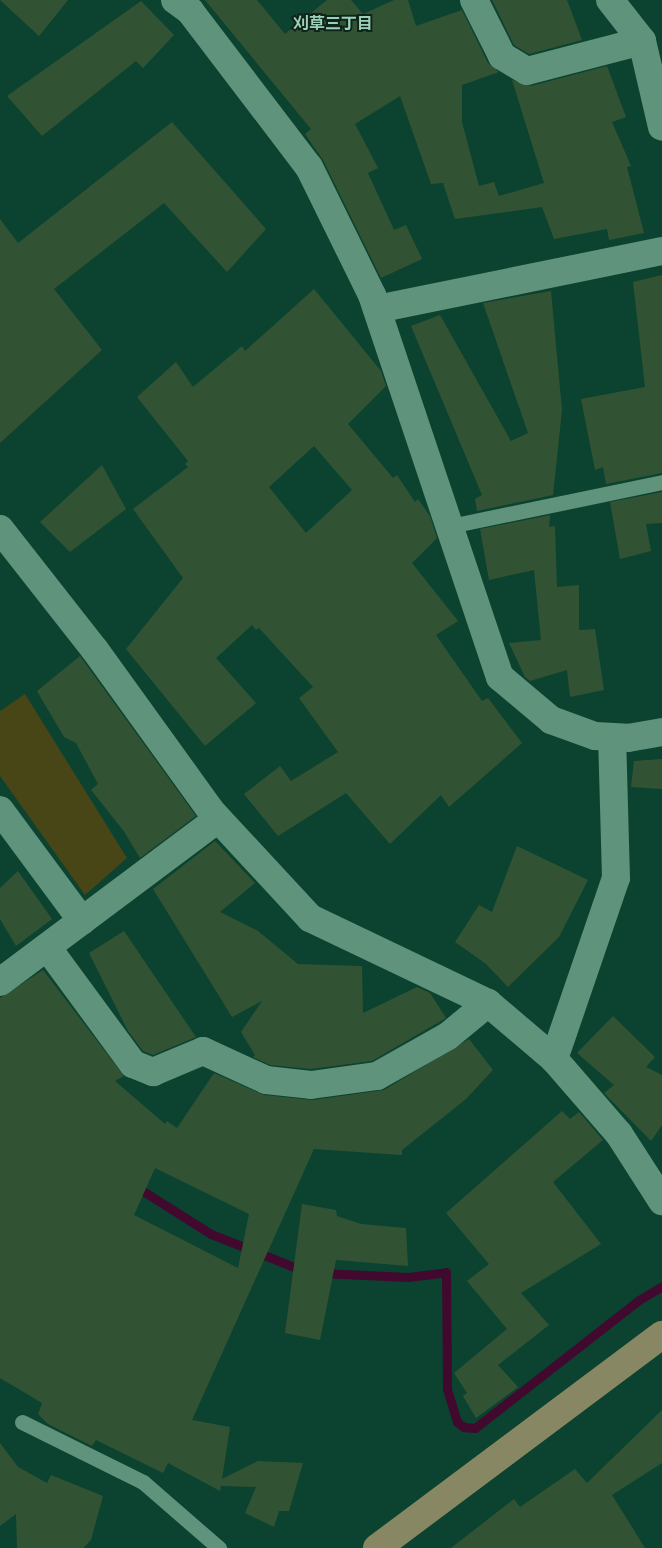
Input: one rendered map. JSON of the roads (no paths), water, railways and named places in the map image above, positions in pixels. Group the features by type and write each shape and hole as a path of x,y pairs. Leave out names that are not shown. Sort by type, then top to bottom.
{"street":[{"path":"474,0 502,56 527,71 642,40"},
{"path":"610,0 642,40 662,128"},
{"path":"190,4 309,167 376,309 500,676 551,720 594,736 628,738 662,732"},
{"path":"376,309 662,251"},
{"path":"0,529 95,650 218,819 310,918 488,1003 554,1059 619,1134 662,1201"},
{"path":"554,1059 616,878 612,737"},
{"path":"0,810 82,921"},
{"path":"0,982 218,819"},
{"path":"47,947 133,1064 153,1072 203,1051 266,1080 310,1085 377,1076 448,1036 488,1003"},
{"path":"391,1544 662,1334"}],"lane":[{"path":"450,526 662,482"},
{"path":"22,1422 143,1482 219,1548"}],"waterway":[{"path":"135,1186 211,1234 304,1271"},
{"path":"321,1273 408,1277 446,1272 447,1389 457,1422 464,1427 475,1428 639,1300 662,1286"}],"district":[{"name":"刈草三丁目","path":"333,24"}]}
